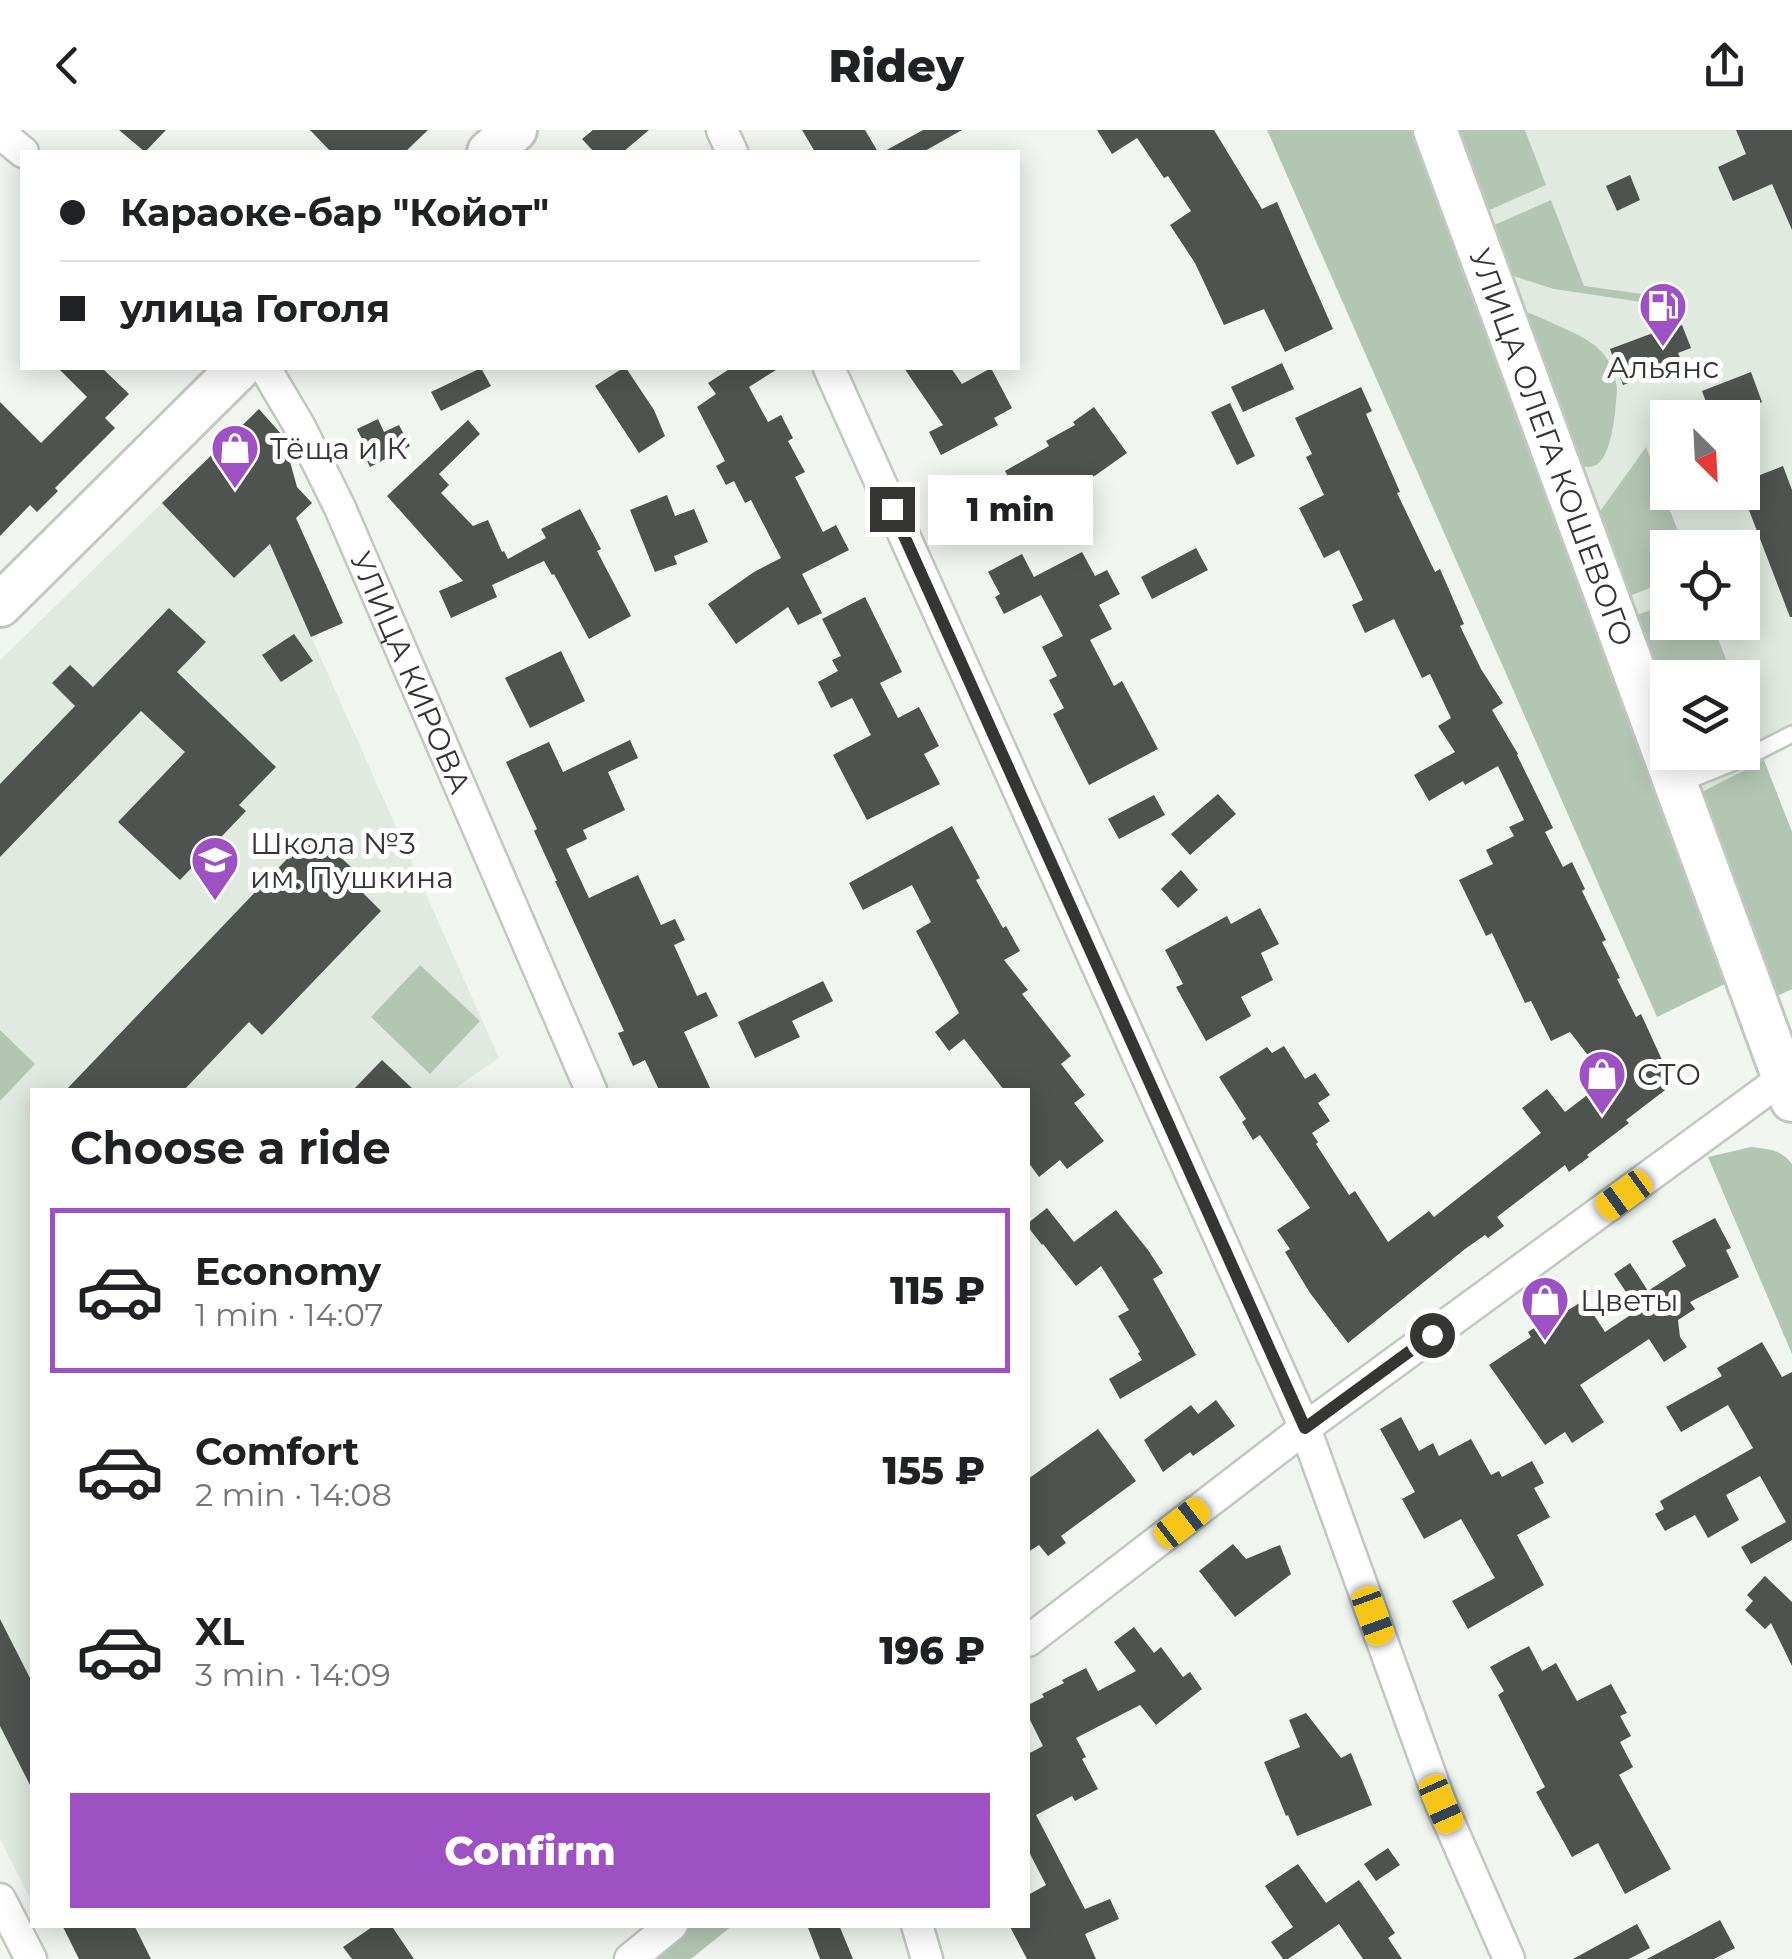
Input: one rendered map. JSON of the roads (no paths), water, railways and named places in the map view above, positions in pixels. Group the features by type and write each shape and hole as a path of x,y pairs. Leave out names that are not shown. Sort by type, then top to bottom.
{"street":[{"path":"490,150 515,130"},
{"name":"УЛИЦА ОЛЕГА КОШЕВОГО","path":"1434,130 1788,1089"},
{"path":"0,132 21,150"},
{"path":"0,605 238,370"},
{"name":"УЛИЦА КИРОВА","path":"267,370 340,508 590,1088"},
{"path":"830,370 1305,1428 1441,1804 1509,1959"},
{"path":"1030,1639 1305,1428 1788,1089"},
{"path":"0,1898 31,1959"},
{"path":"630,1959 668,1928"},
{"path":"918,1928 927,1959"}],"lane":[{"path":"1676,786 1792,734"}],"place":[{"name":"Альянс","path":"1663,348"},
{"name":"Тёща и К","path":"235,490"},
{"name":"Школа №3 им. Пушкина","path":"215,902"},
{"name":"СТО","path":"1602,1116"},
{"name":"Цветы","path":"1545,1342"}]}
